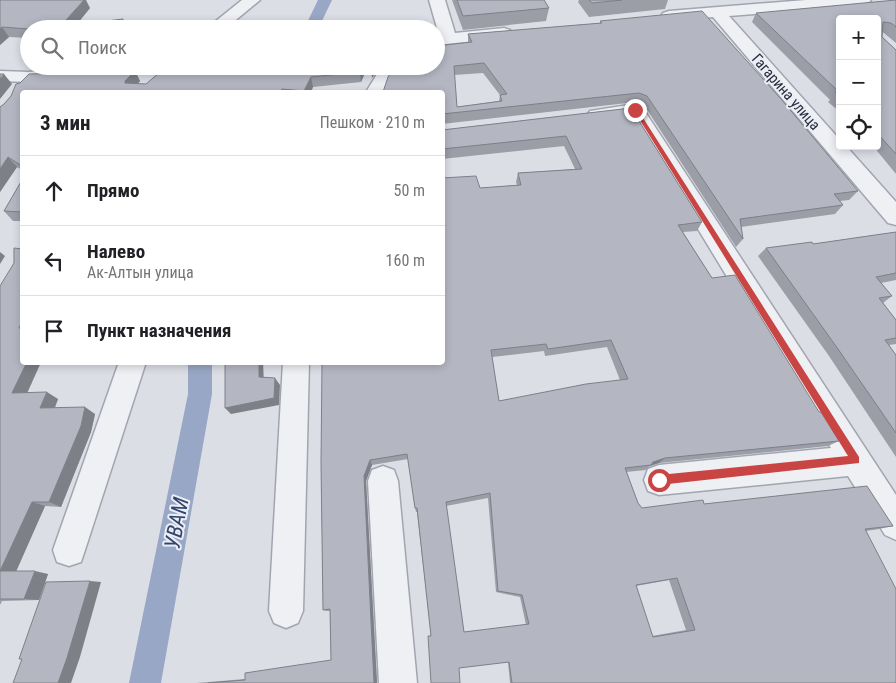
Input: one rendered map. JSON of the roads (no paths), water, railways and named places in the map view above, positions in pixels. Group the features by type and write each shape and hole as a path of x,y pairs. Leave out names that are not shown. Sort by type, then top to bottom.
{"street":[{"path":"226,20 252,0"},
{"path":"437,0 440,20"},
{"path":"686,0 697,13"},
{"path":"657,17 785,4 837,3 863,0"},
{"path":"837,3 850,15"},
{"name":"Гагарина улица","path":"716,12 896,217"},
{"path":"445,39 518,32"},
{"path":"0,76 29,77 47,75"},
{"path":"376,90 385,75"},
{"path":"18,92 29,77"},
{"path":"577,117 635,110 896,524"},
{"path":"69,550 132,365"},
{"path":"286,611 296,365"},
{"path":"659,480 856,460"},
{"path":"383,481 398,683"}],"waterway":[{"name":"УВАМ","path":"315,20 325,0"},
{"name":"УВАМ","path":"145,683 200,394 200,365"}]}
